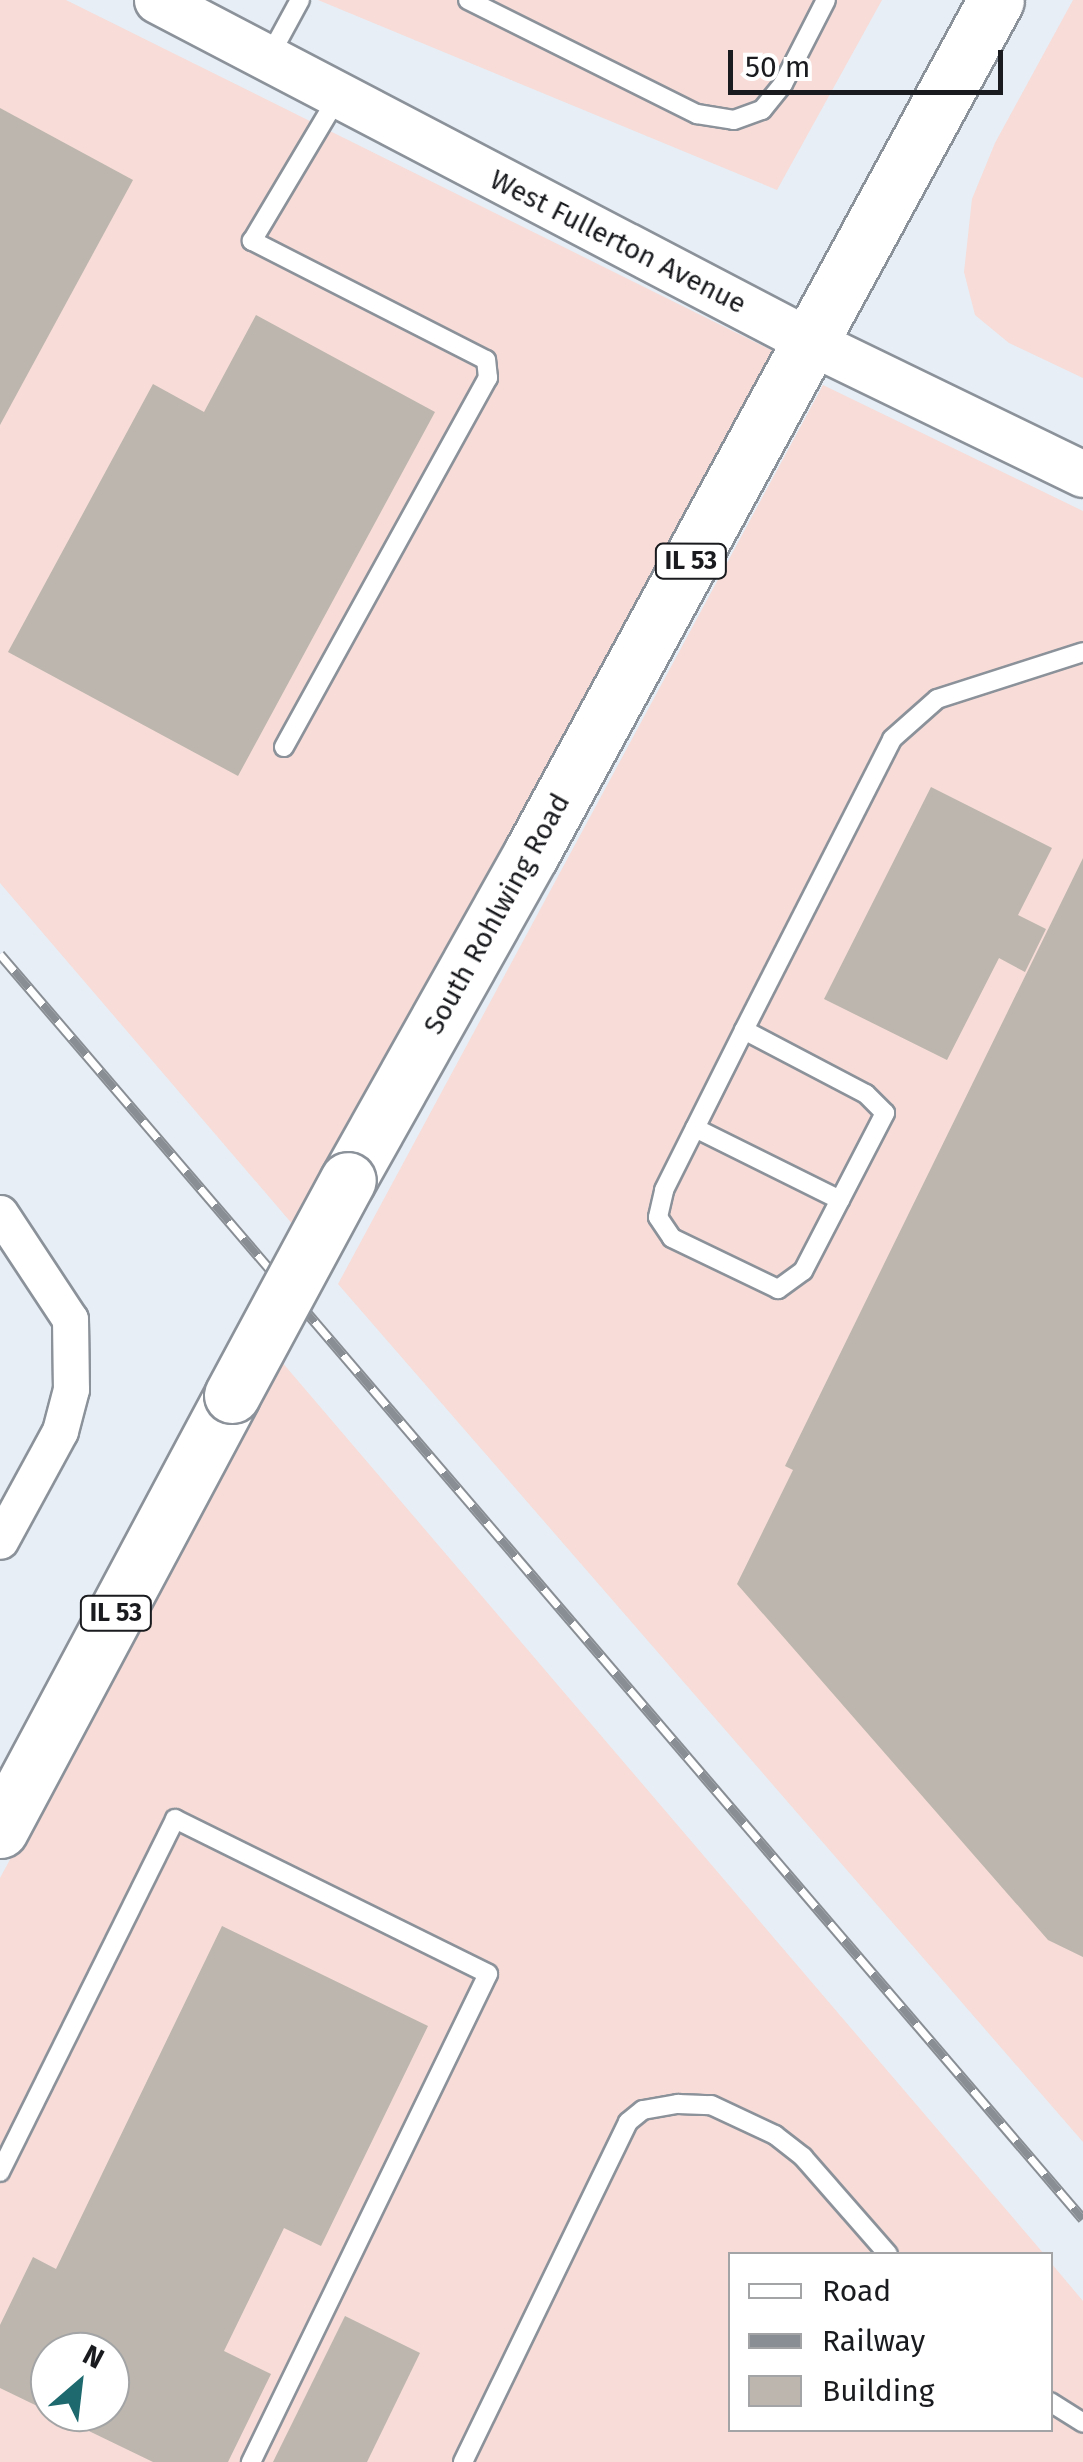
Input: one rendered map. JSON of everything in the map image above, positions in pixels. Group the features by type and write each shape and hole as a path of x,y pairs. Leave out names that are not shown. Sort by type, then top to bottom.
{"main road":[{"name":"South Rohlwing Road","path":"0,1830 348,1180 996,0"}],"street":[{"name":"West Fullerton Avenue","path":"157,0 810,342 1083,474"},
{"path":"0,1213 70,1319 71,1389 60,1431 0,1541"}],"lane":[{"path":"268,59 300,0"},
{"path":"468,0 696,114 734,120 762,110 783,84 826,0"},
{"path":"284,747 488,378 486,360 252,241 338,96"},
{"path":"744,1030 866,1094 884,1112 803,1271 778,1289 672,1238 658,1217 664,1190 744,1030 892,739 937,699 1083,652"},
{"path":"695,1128 840,1200"},
{"path":"0,2172 175,1819 488,1974 251,2462"},
{"path":"462,2462 628,2122 642,2110 711,2105 775,2135 802,2157 886,2252"},
{"path":"1053,2404 1083,2423"}],"shaded area":[{"path":"0,0 66,0 777,353 294,1226 0,883"},
{"path":"318,0 882,0 777,190"},
{"path":"1073,0 1083,0 1083,378 1009,343 975,315 964,272 972,199 995,143"},
{"path":"823,385 1083,511 1083,2142 338,1284"},
{"path":"281,1361 1042,2252 728,2252 728,2432 1053,2432 1053,2265 1083,2301 1083,2462 0,2462 0,1878"}],"building":[{"path":"0,108 133,180 0,425"},
{"path":"256,315 435,412 238,776 8,652 153,384 204,412"},
{"path":"931,787 1052,848 1018,915 1046,929 1025,972 999,958 947,1060 824,999"},
{"path":"1083,858 1083,1957 1048,1940 737,1584 793,1470 785,1466"},
{"path":"222,1926 428,2026 321,2246 284,2228 224,2351 271,2374 228,2462 153,2462 91,2432 130,2432 130,2332 30,2332 30,2403 0,2388 0,2325 33,2257 56,2269"},
{"path":"345,2316 420,2353 367,2462 273,2462"}],"railway":[{"path":"0,954 1083,2219"}]}
